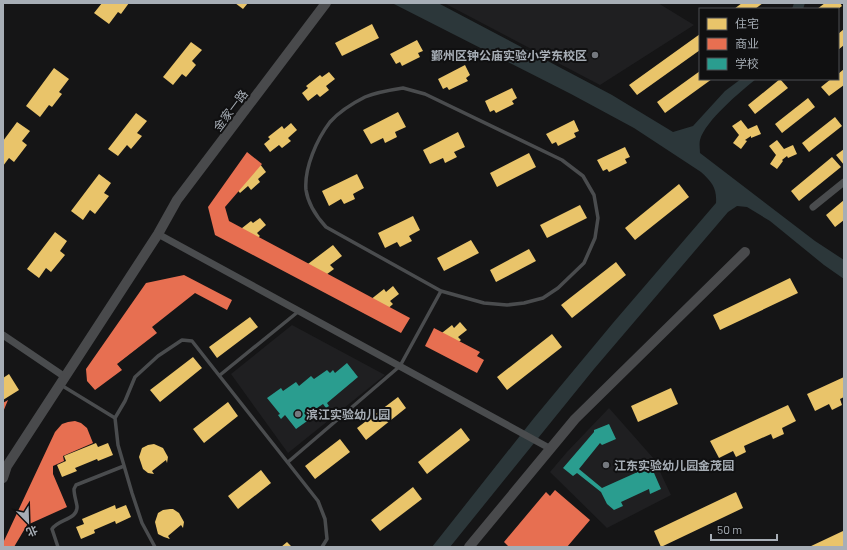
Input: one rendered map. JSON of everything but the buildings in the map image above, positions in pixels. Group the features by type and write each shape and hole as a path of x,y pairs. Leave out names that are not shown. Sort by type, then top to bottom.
{"street":[{"name":"金家一路","path":"3,478 7,466 158,234 177,200 326,3"},
{"path":"813,207 844,182"},
{"path":"158,234 548,447"},
{"path":"469,547 548,447 745,252"},
{"path":"3,335 62,381"}],"lane":[{"path":"403,88 425,94 562,160 583,176 594,195 598,218 595,238 584,263 558,288 542,298 524,303 507,305 484,303 441,291 326,227 317,218 306,190 307,172 315,147 330,122 343,111 364,98 379,92 403,88"},
{"path":"288,462 400,366 441,291"},
{"path":"220,375 299,311"},
{"path":"155,547 142,523 124,466 118,444 115,418 135,377 158,356 182,340 192,341 318,501 326,519 326,539 322,547"},
{"path":"62,381 115,418"},
{"path":"58,547 52,529 54,526 73,516 77,506 74,489 76,485 124,466"}],"shaded area":[{"path":"392,3 438,3 612,95 673,132 693,126 725,91 740,80 755,80 724,107 709,124 703,132 700,140 700,153 815,241 844,260 844,279 824,265 770,221 747,207 737,206 728,212 594,369 450,547 432,547 534,418 716,203 715,189 711,182 701,172 634,128 571,94"},
{"name":"鄞州区钟公庙实验小学东校区","path":"444,3 658,3 694,25 600,85"},
{"path":"794,3 805,3 803,8 792,8"},
{"name":"滨江实验幼儿园","path":"292,325 385,375 288,453 231,374"},
{"name":"江东实验幼儿园金茂园","path":"609,408 654,459 671,495 607,528 550,472"}],"place":[{"name":"鄞州区钟公庙实验小学东校区","path":"595,55"},
{"name":"滨江实验幼儿园","path":"298,414"},
{"name":"江东实验幼儿园金茂园","path":"606,465"}]}
